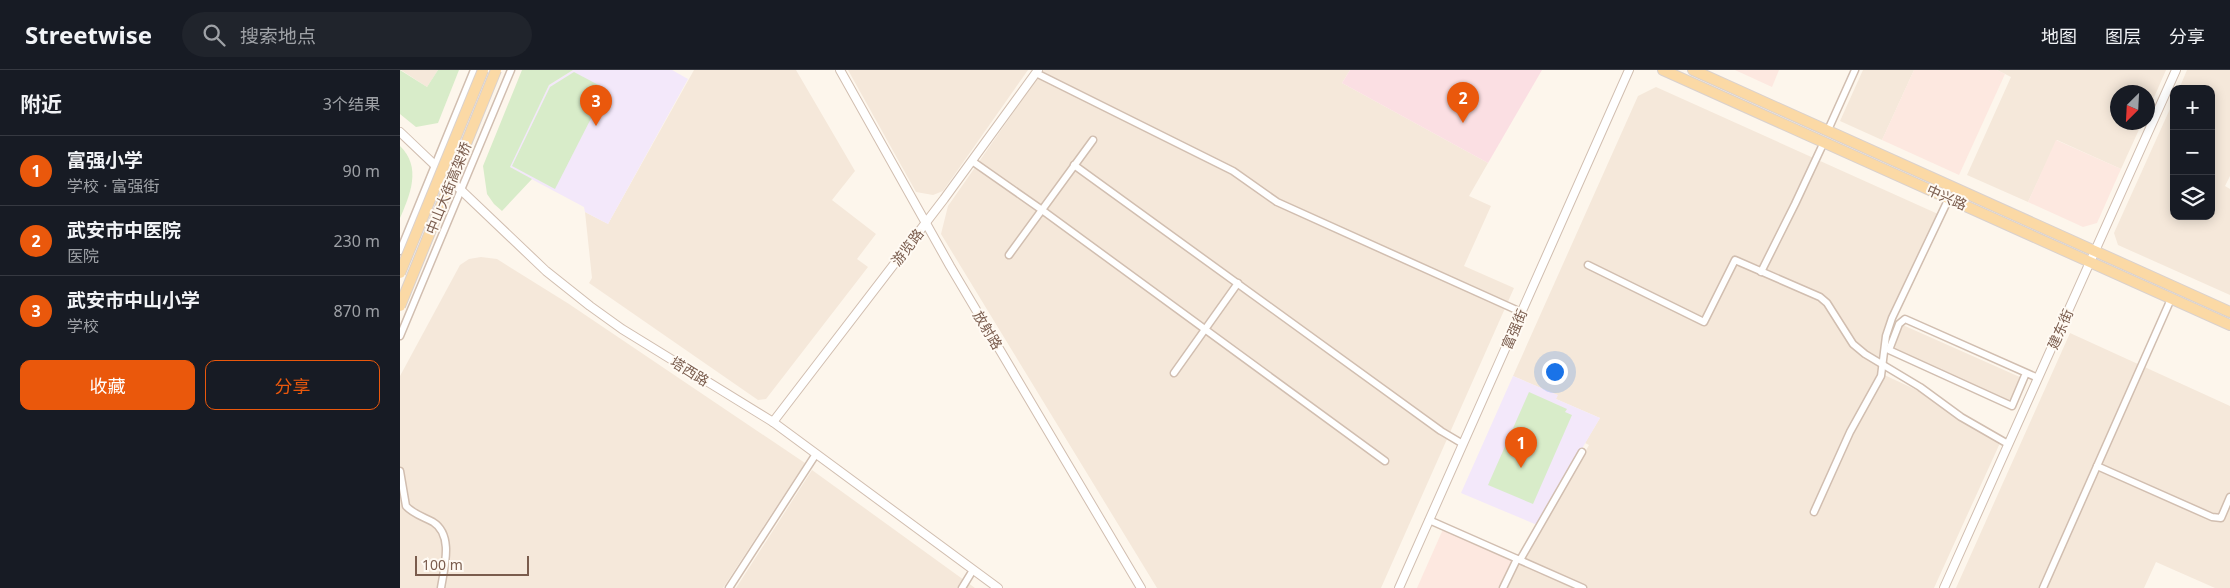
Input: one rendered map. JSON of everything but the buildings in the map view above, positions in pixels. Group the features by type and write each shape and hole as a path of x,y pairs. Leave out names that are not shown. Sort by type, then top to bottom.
{"main road":[{"name":"中山大街高架桥","path":"400,273 483,70"},
{"name":"中山大街高架桥","path":"400,306 496,70"},
{"name":"中兴路","path":"1663,70 2230,325"},
{"name":"中兴路","path":"1693,70 2230,312"}],"street":[{"path":"400,251 474,70"},
{"path":"400,336 511,70"},
{"name":"放射路","path":"840,70 926,222 1141,588"},
{"name":"富强街","path":"1399,588 1629,70"},
{"path":"1828,130 1855,70"},
{"name":"建东街","path":"1944,588 2176,70"},
{"path":"1037,72 1233,171 1277,202 1521,312"},
{"name":"游览路","path":"772,422 926,222 1037,72"},
{"name":"塔西路","path":"400,132 546,271 590,306 622,329 772,422 998,588"},
{"path":"1009,255 1093,140"},
{"path":"1761,272 1824,142"},
{"path":"972,160 1385,461"},
{"path":"1074,166 1441,431 1463,444"},
{"path":"1814,512 1850,432 1881,376 1886,336 1892,318 1949,198"},
{"path":"1588,265 1704,322 1735,260 1820,297 1828,303 1853,344 1920,387 1961,417 2008,444"},
{"path":"1174,373 1238,283"},
{"path":"2043,588 2171,298"},
{"path":"2026,373 2012,406 1889,350 1899,324 1905,320 2038,378"},
{"path":"1503,588 1518,559 1582,452"},
{"path":"729,588 816,454"},
{"path":"2097,466 2212,516 2221,518 2230,497"},
{"path":"400,471 406,506 409,510 433,522 444,534 446,556 441,588"},
{"path":"1429,520 1583,588"},
{"path":"962,588 973,570"}],"shaded area":[{"path":"401,70 438,70 427,87"},
{"path":"573,70 672,70 688,79 608,224 585,212 584,207 509,167 549,85"},
{"path":"694,70 796,70 855,171 832,200 876,234 857,259 868,267 766,399 758,400 589,283 592,278 585,212 608,224"},
{"path":"848,70 1028,70 943,191 933,195 916,192"},
{"path":"1043,70 1350,70 1342,83 1488,163 1469,196 1491,206 1464,266 1514,288 1381,588 1157,588 941,234 948,206"},
{"path":"1350,70 1542,70 1488,163 1342,83"},
{"path":"1735,70 1779,70 1772,87"},
{"path":"1863,70 1914,70 1882,140 1840,121"},
{"path":"1914,70 1997,70 2005,74 1959,175 1882,140"},
{"path":"1997,70 2166,70 2155,95 2155,85 2110,85 2110,130 2139,130 2121,169 2057,140 2028,202 1967,175 2011,77"},
{"path":"2187,70 2230,70 2230,176 2225,186 2230,189 2230,295 2118,245 2114,233 2170,109 2170,220 2215,220 2215,85 2181,85"},
{"path":"1656,87 1938,214 1887,321 1878,372 1923,393 2000,443 1934,588 1506,588 1518,562 1521,563 1589,445 1585,443 1600,418 1556,399 1557,395 1513,376 1638,96"},
{"path":"2056,140 2121,169 2097,223 2083,227 2028,202"},
{"path":"481,257 497,259 569,304 805,463 723,588 400,588 400,376 460,265 469,259"},
{"path":"1900,326 1905,326 2022,378 2011,404 1892,350"},
{"path":"2070,333 2230,406 2230,588 2215,588 2156,562 2144,588 1956,588"},
{"path":"1513,376 1558,395 1556,399 1600,418 1537,525 1461,493"},
{"path":"812,470 975,588 736,588"},
{"path":"1444,527 1516,559 1500,588 1417,588"}],"green space":[{"path":"400,70 427,87 438,70 459,70 438,123 416,127 400,114"},
{"path":"522,70 573,70 549,85 510,167 532,179 502,211 487,194 483,166"},
{"path":"574,72 606,89 555,189 512,166 550,87"},
{"path":"400,146 407,154 411,163 412,181 400,218"},
{"path":"1529,392 1567,409 1565,412 1572,415 1533,504 1488,485"}],"place":[{"name":"武安市中医院","path":"1463,123"},
{"name":"武安市中山小学","path":"596,126"},
{"name":"富强小学","path":"1521,468"}]}
